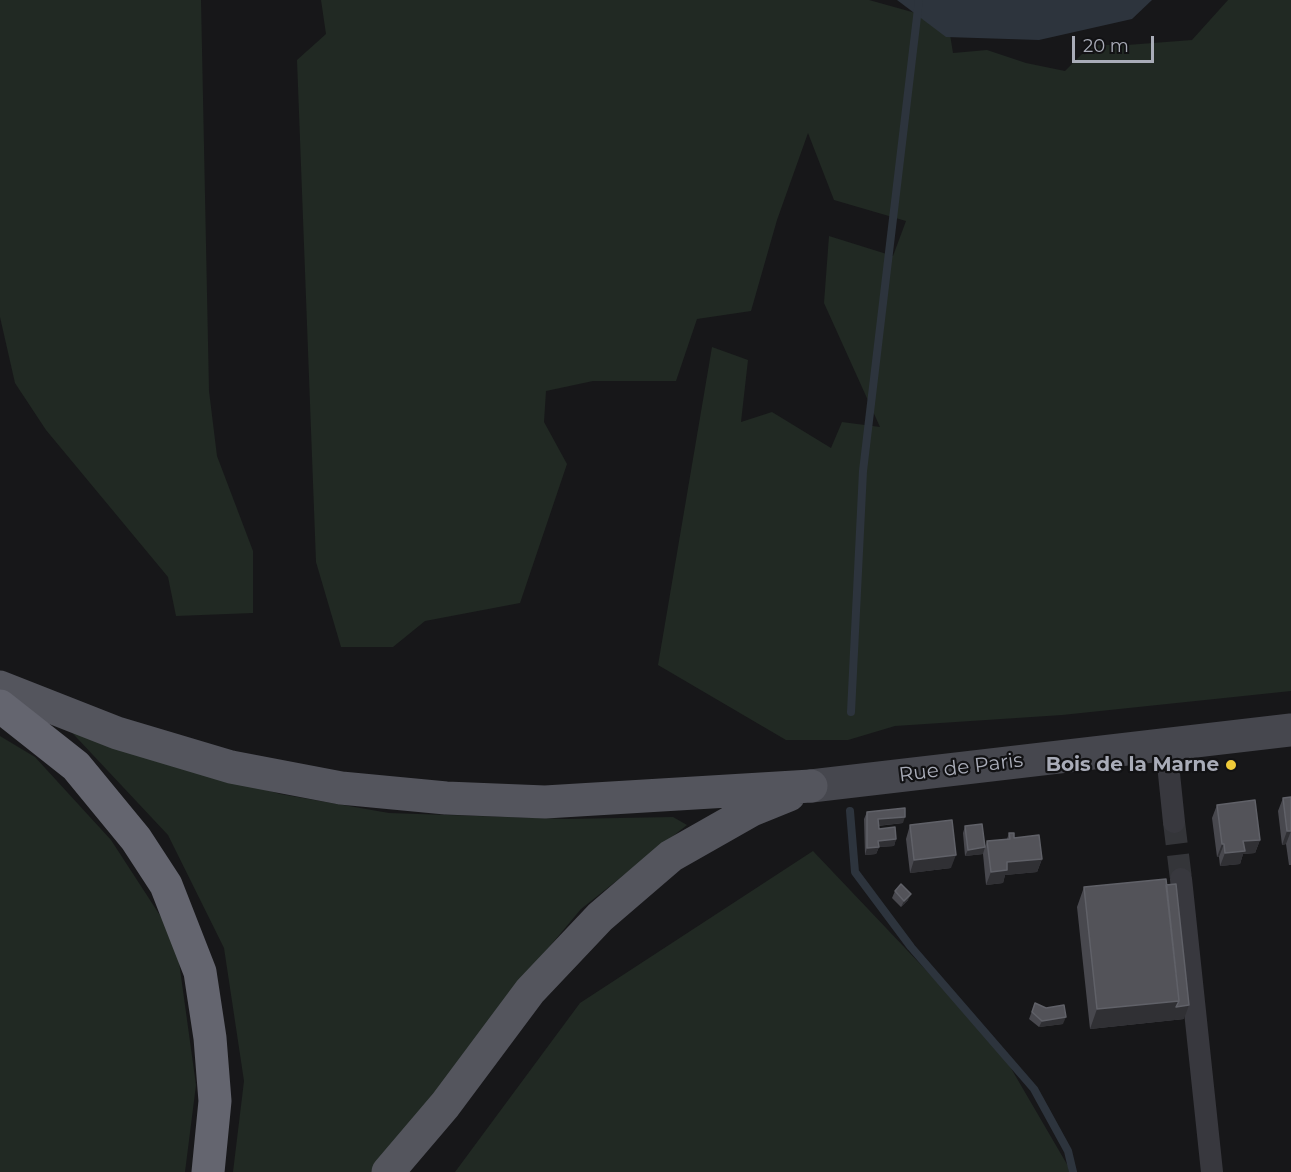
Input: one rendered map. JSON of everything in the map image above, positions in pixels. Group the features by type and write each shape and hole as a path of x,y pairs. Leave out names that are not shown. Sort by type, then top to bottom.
{"highway":[{"path":"0,706 76,766 136,839 166,885 200,972 210,1038 215,1101 208,1172"}],"main road":[{"path":"0,687 117,733 220,764 341,788 446,798 545,801 811,786"},
{"name":"Rue de Paris","path":"811,786 1291,730"},
{"path":"388,1172 445,1105 530,991 600,917 671,856 752,810 811,786"}],"street":[{"path":"1166,745 1174,822"},
{"path":"1180,879 1212,1172"}],"shaded area":[{"path":"0,0 201,0 209,391 217,456 253,551 253,613 176,616 168,577 46,430 15,383 0,317"},
{"path":"321,0 869,0 948,22 953,53 987,50 1026,63 1065,71 1091,45 1192,40 1228,0 1291,0 1291,691 1062,715 895,726 848,740 786,740 658,665 712,347 748,360 741,422 772,412 831,448 842,422 880,427 824,303 829,236 893,256 906,221 834,200 808,133 777,220 751,311 697,319 676,381 593,381 546,391 544,422 567,464 520,603 425,621 393,647 341,647 316,562 297,60 326,34"},
{"path":"897,0 1152,0 1132,19 1039,40 946,37"},
{"path":"62,722 146,753 280,794 389,813 566,819 673,817 687,825 581,909 509,995 436,1095 372,1172 233,1172 244,1081 224,948 168,835"},
{"path":"0,736 35,757 111,840 176,940 196,1085 185,1172 0,1172"},
{"path":"813,851 998,1046 1068,1166 1069,1172 455,1172 580,1003"}],"building":[{"path":"1291,797 1291,831 1287,831 1283,798"},
{"path":"1255,800 1260,840 1243,841 1245,851 1225,853 1217,805"},
{"path":"905,808 905,817 878,819 879,829 895,827 896,839 878,841 879,847 867,848 867,812"},
{"path":"952,820 956,855 914,860 910,825"},
{"path":"982,824 985,847 968,850 965,826"},
{"path":"1009,833 1014,833 1014,838 1039,835 1042,859 1007,862 1007,870 991,872 987,841 1010,839"},
{"path":"1166,879 1179,1001 1097,1009 1084,887"},
{"path":"901,884 911,894 904,901 895,891"},
{"path":"1176,884 1189,1005 1176,1007 1179,1001 1166,885"},
{"path":"1035,1003 1046,1008 1064,1005 1066,1017 1042,1021 1032,1012"}],"waterway":[{"path":"851,712 863,471 919,0"},
{"path":"850,811 855,872 911,947 1034,1089 1068,1151 1073,1172"}],"tunnel":[{"path":"1174,822 1181,879"}],"place":[{"name":"Bois de la Marne","path":"1231,765"}]}
